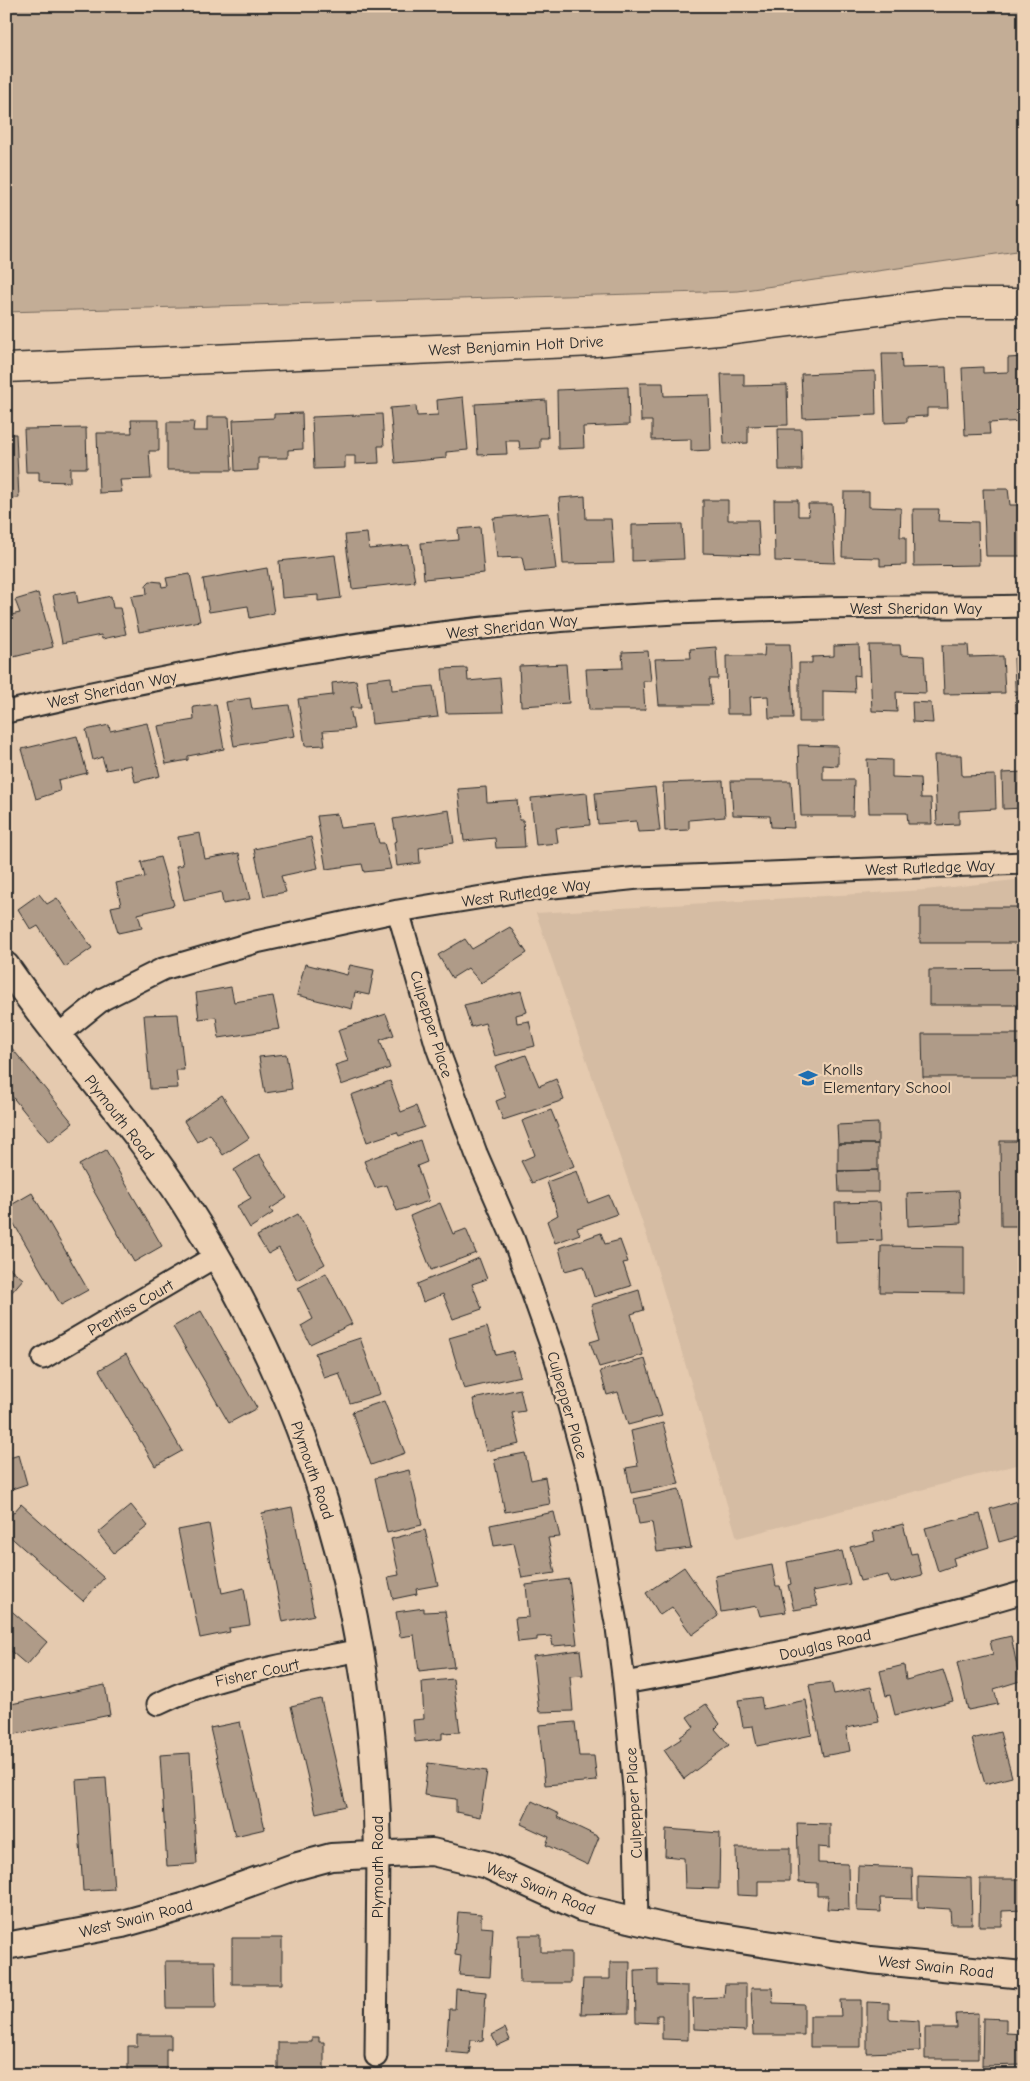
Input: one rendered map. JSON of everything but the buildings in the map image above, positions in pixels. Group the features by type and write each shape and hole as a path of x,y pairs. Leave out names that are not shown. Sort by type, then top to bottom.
{"main road":[{"name":"West Benjamin Holt Drive","path":"6,368 595,342 718,331 942,303 1024,302"}],"street":[{"name":"West Sheridan Way","path":"6,712 145,680 254,660 374,641 534,623 649,614 794,608 1024,606"},
{"name":"West Rutledge Way","path":"57,1036 103,999 163,969 256,942 398,911 525,890 638,878 1024,863"},
{"name":"Culpepper Place","path":"398,911 437,1047 476,1152 513,1238 556,1359 590,1479 617,1628 624,1683 634,1788 637,1921"},
{"name":"Plymouth Road","path":"9,977 150,1154 184,1203 216,1256 269,1354 314,1465 341,1555 360,1650 373,1743 378,1854 376,2056"},
{"name":"Prentiss Court","path":"43,1358 216,1256"},
{"name":"Douglas Road","path":"624,1683 753,1660 854,1638 1024,1592"},
{"name":"Fisher Court","path":"158,1704 186,1690 212,1681 360,1650"},
{"name":"West Swain Road","path":"6,1946 122,1924 183,1907 294,1867 331,1857 432,1852 487,1865 582,1908 637,1921 739,1941 862,1959 1024,1974"}],"shaded area":[{"path":"6,6 1024,6 1024,250 738,291 6,312"},
{"name":"Knolls Elementary School","path":"1024,879 1024,1463 737,1538 649,1242 536,913 925,890"}],"place":[{"name":"Knolls Elementary School","path":"808,1078"}]}
